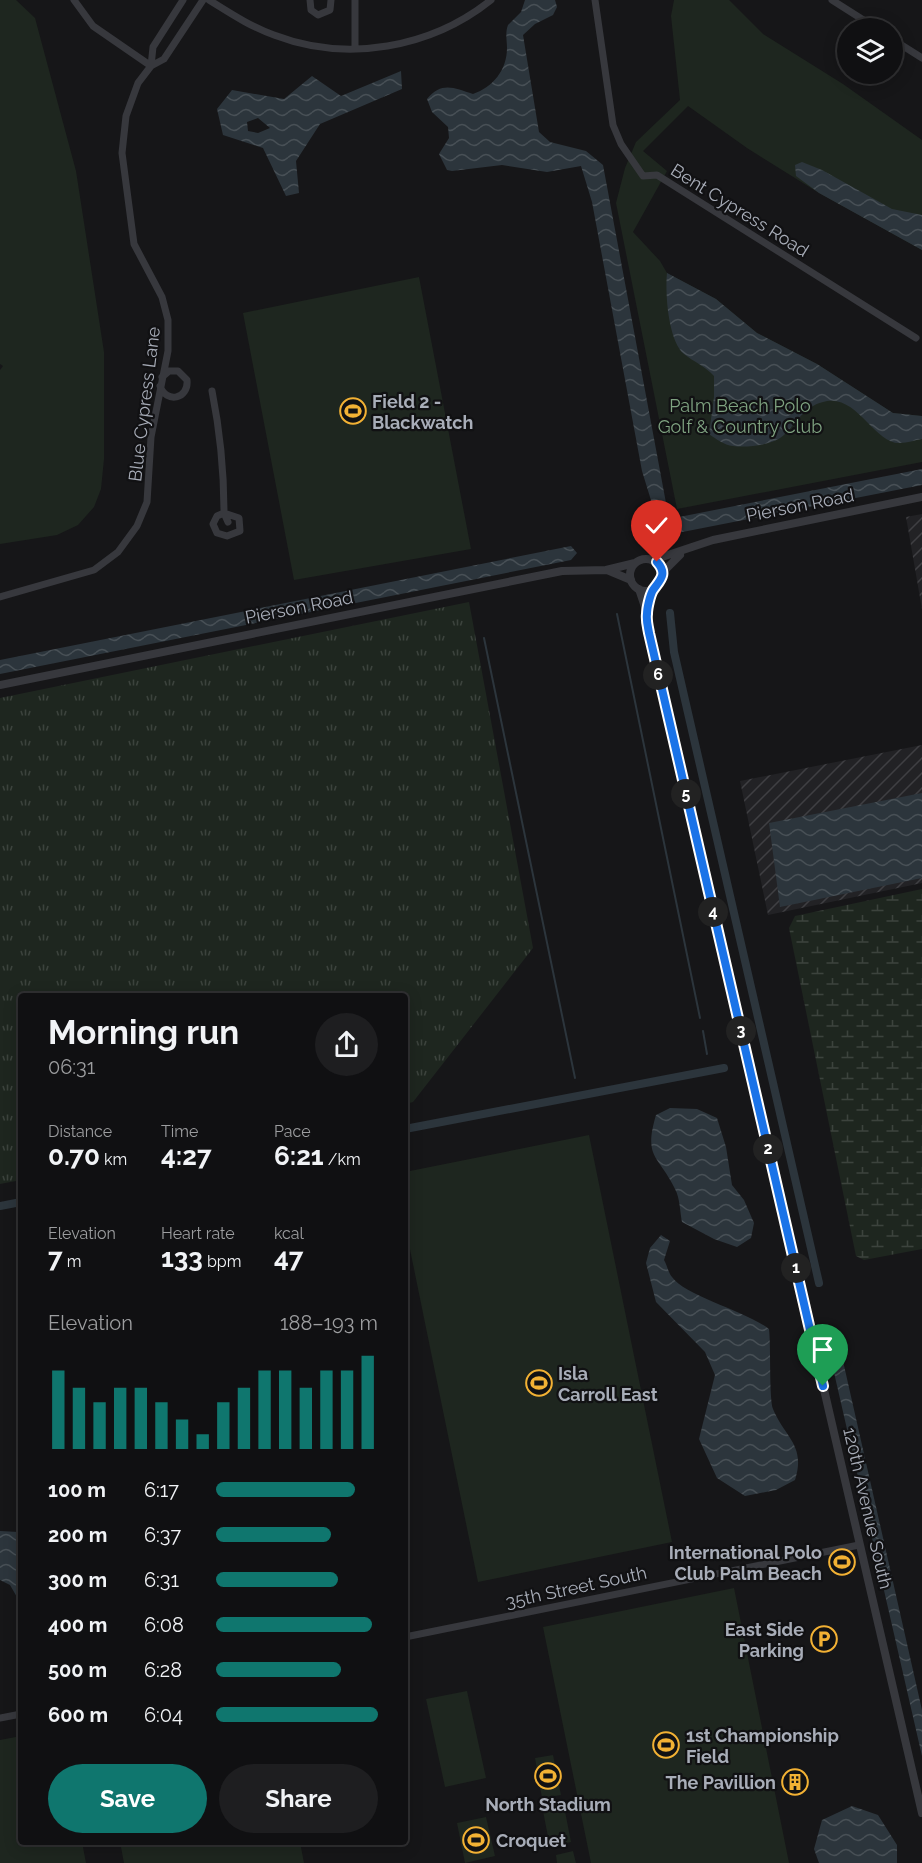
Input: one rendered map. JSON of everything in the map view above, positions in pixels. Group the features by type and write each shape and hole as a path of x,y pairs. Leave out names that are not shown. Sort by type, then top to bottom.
{"street":[{"path":"74,0 93,26 151,66"},
{"name":"Blue Cypress Lane","path":"151,66 153,47 183,0"},
{"name":"Blue Cypress Lane","path":"0,597 94,570 118,552 137,526 147,502 151,437 168,351 168,320 162,297 134,244 122,153 126,116 138,83 151,66 164,59 203,0"},
{"path":"209,0 246,22 274,35 318,47 355,49 401,44 423,38 465,18 491,0"},
{"path":"310,0 311,10 318,15 330,10 332,0"},
{"path":"355,0 355,49"},
{"name":"Bent Cypress Road","path":"595,0 613,125 621,144 643,176 657,175 916,338"},
{"path":"832,0 860,18"},
{"path":"903,46 922,58"},
{"path":"160,386 164,394 172,398 181,396 187,389 185,376 178,371 169,371 162,377"},
{"path":"212,391 219,427 224,513 228,522"},
{"name":"Pierson Road","path":"653,560 712,540 922,497"},
{"name":"Pierson Road","path":"663,572 685,551"},
{"path":"641,559 653,560 663,572 662,580 653,590 639,589 631,580 630,574 635,563 641,559"},
{"name":"Pierson Road","path":"0,685 562,571 606,570 635,563"},
{"name":"Pierson Road","path":"606,570 631,580"},
{"name":"120th Avenue South","path":"639,589 647,613 649,633 922,1813"},
{"name":"120th Avenue South","path":"647,613 653,590"},
{"name":"35th Street South","path":"408,1636 859,1545"},
{"path":"0,1718 18,1715"}],"shaded area":[{"path":"922,514 922,609 906,517"},
{"path":"922,745 922,883 768,915 740,781"}],"green space":[{"path":"0,0 16,0 35,18 76,171 104,352 104,459 101,489 94,507 78,525 57,535 0,544 0,370 3,366 0,364"},
{"name":"Palm Beach Polo Golf & Country Club","path":"674,0 729,0 763,34 837,80 837,84 843,84 922,140 922,250 819,193 747,148 688,106 643,151 667,171 633,232 660,261 667,273 716,299 757,333 817,364 893,413 922,416 922,462 677,509 616,203 625,168 636,142 680,100 671,16"},
{"name":"Field 2 - Blackwatch","path":"419,277 471,549 294,580 243,313"},
{"path":"469,602 533,948 413,1102 408,1103 408,993 18,993 18,1181 0,1184 0,698"},
{"path":"922,889 922,1249 864,1260 856,1256 789,928 795,916"},
{"name":"Isla Carroll East","path":"589,1135 672,1542 478,1582 408,1240 408,1171"},
{"name":"1st Championship Field","path":"734,1588 789,1863 591,1863 543,1627"},
{"path":"467,1691 486,1778 445,1787 426,1699"},
{"path":"18,1737 18,1845 83,1845 86,1863 0,1863 0,1740"},
{"name":"North Stadium","path":"553,1755 561,1795 542,1798 535,1758"},
{"path":"563,1801 571,1842 550,1847 542,1806"},
{"name":"Croquet","path":"486,1817 495,1856 465,1863 457,1823"},
{"path":"121,1845 301,1845 304,1863 124,1863"},
{"path":"573,1851 576,1863 557,1863 556,1855"}],"water":[{"path":"525,0 555,0 557,7 553,15 535,24 523,35 539,132 550,142 586,151 603,165 669,519 922,469 922,485 662,536 642,471 592,202 581,166 547,172 502,165 452,171 447,170 439,154 449,138 448,127 432,112 427,99 443,88 454,88 473,94 493,82 505,63 508,25 521,12"},
{"path":"401,71 402,89 320,124 296,161 299,193 286,196 263,148 223,135 217,109 232,90 284,99 312,76 341,96","holes":["258,118 270,128 258,133 248,131 247,122"]},
{"path":"802,162 822,170 892,209 922,215 922,250 819,193 796,176 795,165"},
{"path":"667,273 716,299 757,333 817,364 893,413 922,416 922,439 903,443 891,441 882,436 848,406 838,401 827,401 813,406 775,441 739,447 717,440 709,434 714,397 714,376 684,354 674,338 667,304"},
{"path":"571,546 577,553 571,560 0,674 0,660"},
{"path":"922,793 922,878 780,907 769,823"},
{"path":"670,1108 697,1109 717,1118 726,1147 732,1185 744,1200 754,1223 751,1238 737,1247 714,1239 682,1222 677,1193 655,1156 651,1140 656,1115"},
{"path":"661,1235 670,1241 664,1260 671,1275 679,1284 769,1329 773,1409 793,1442 798,1458 795,1480 776,1490 745,1496 717,1478 699,1439 715,1375 705,1352 656,1302 646,1263 650,1248"},
{"path":"834,1334 838,1339 922,1710 922,1756 827,1342 828,1335"},
{"path":"0,1531 18,1532 18,1599 10,1585 0,1580"},
{"path":"852,1806 878,1815 897,1845 897,1863 819,1863 814,1849 822,1820"}],"waterway":[{"path":"670,613 674,652 819,1283"},
{"path":"617,614 700,1018"},
{"path":"484,638 575,1078"},
{"path":"703,1031 707,1054"},
{"path":"408,1128 724,1068"},
{"path":"0,1206 18,1203"}],"place":[{"name":"Field 2 - Blackwatch","path":"353,411"},
{"name":"Isla Carroll East","path":"539,1383"},
{"name":"International Polo Club Palm Beach","path":"842,1562"},
{"name":"East Side Parking","path":"824,1639"},
{"name":"1st Championship Field","path":"666,1745"},
{"name":"North Stadium","path":"548,1776"},
{"name":"The Pavillion","path":"795,1782"},
{"name":"Croquet","path":"476,1840"}],"route":[{"path":"657,562 662,568 663,576 660,584 653,590 647,613 649,633 823,1386"}]}
